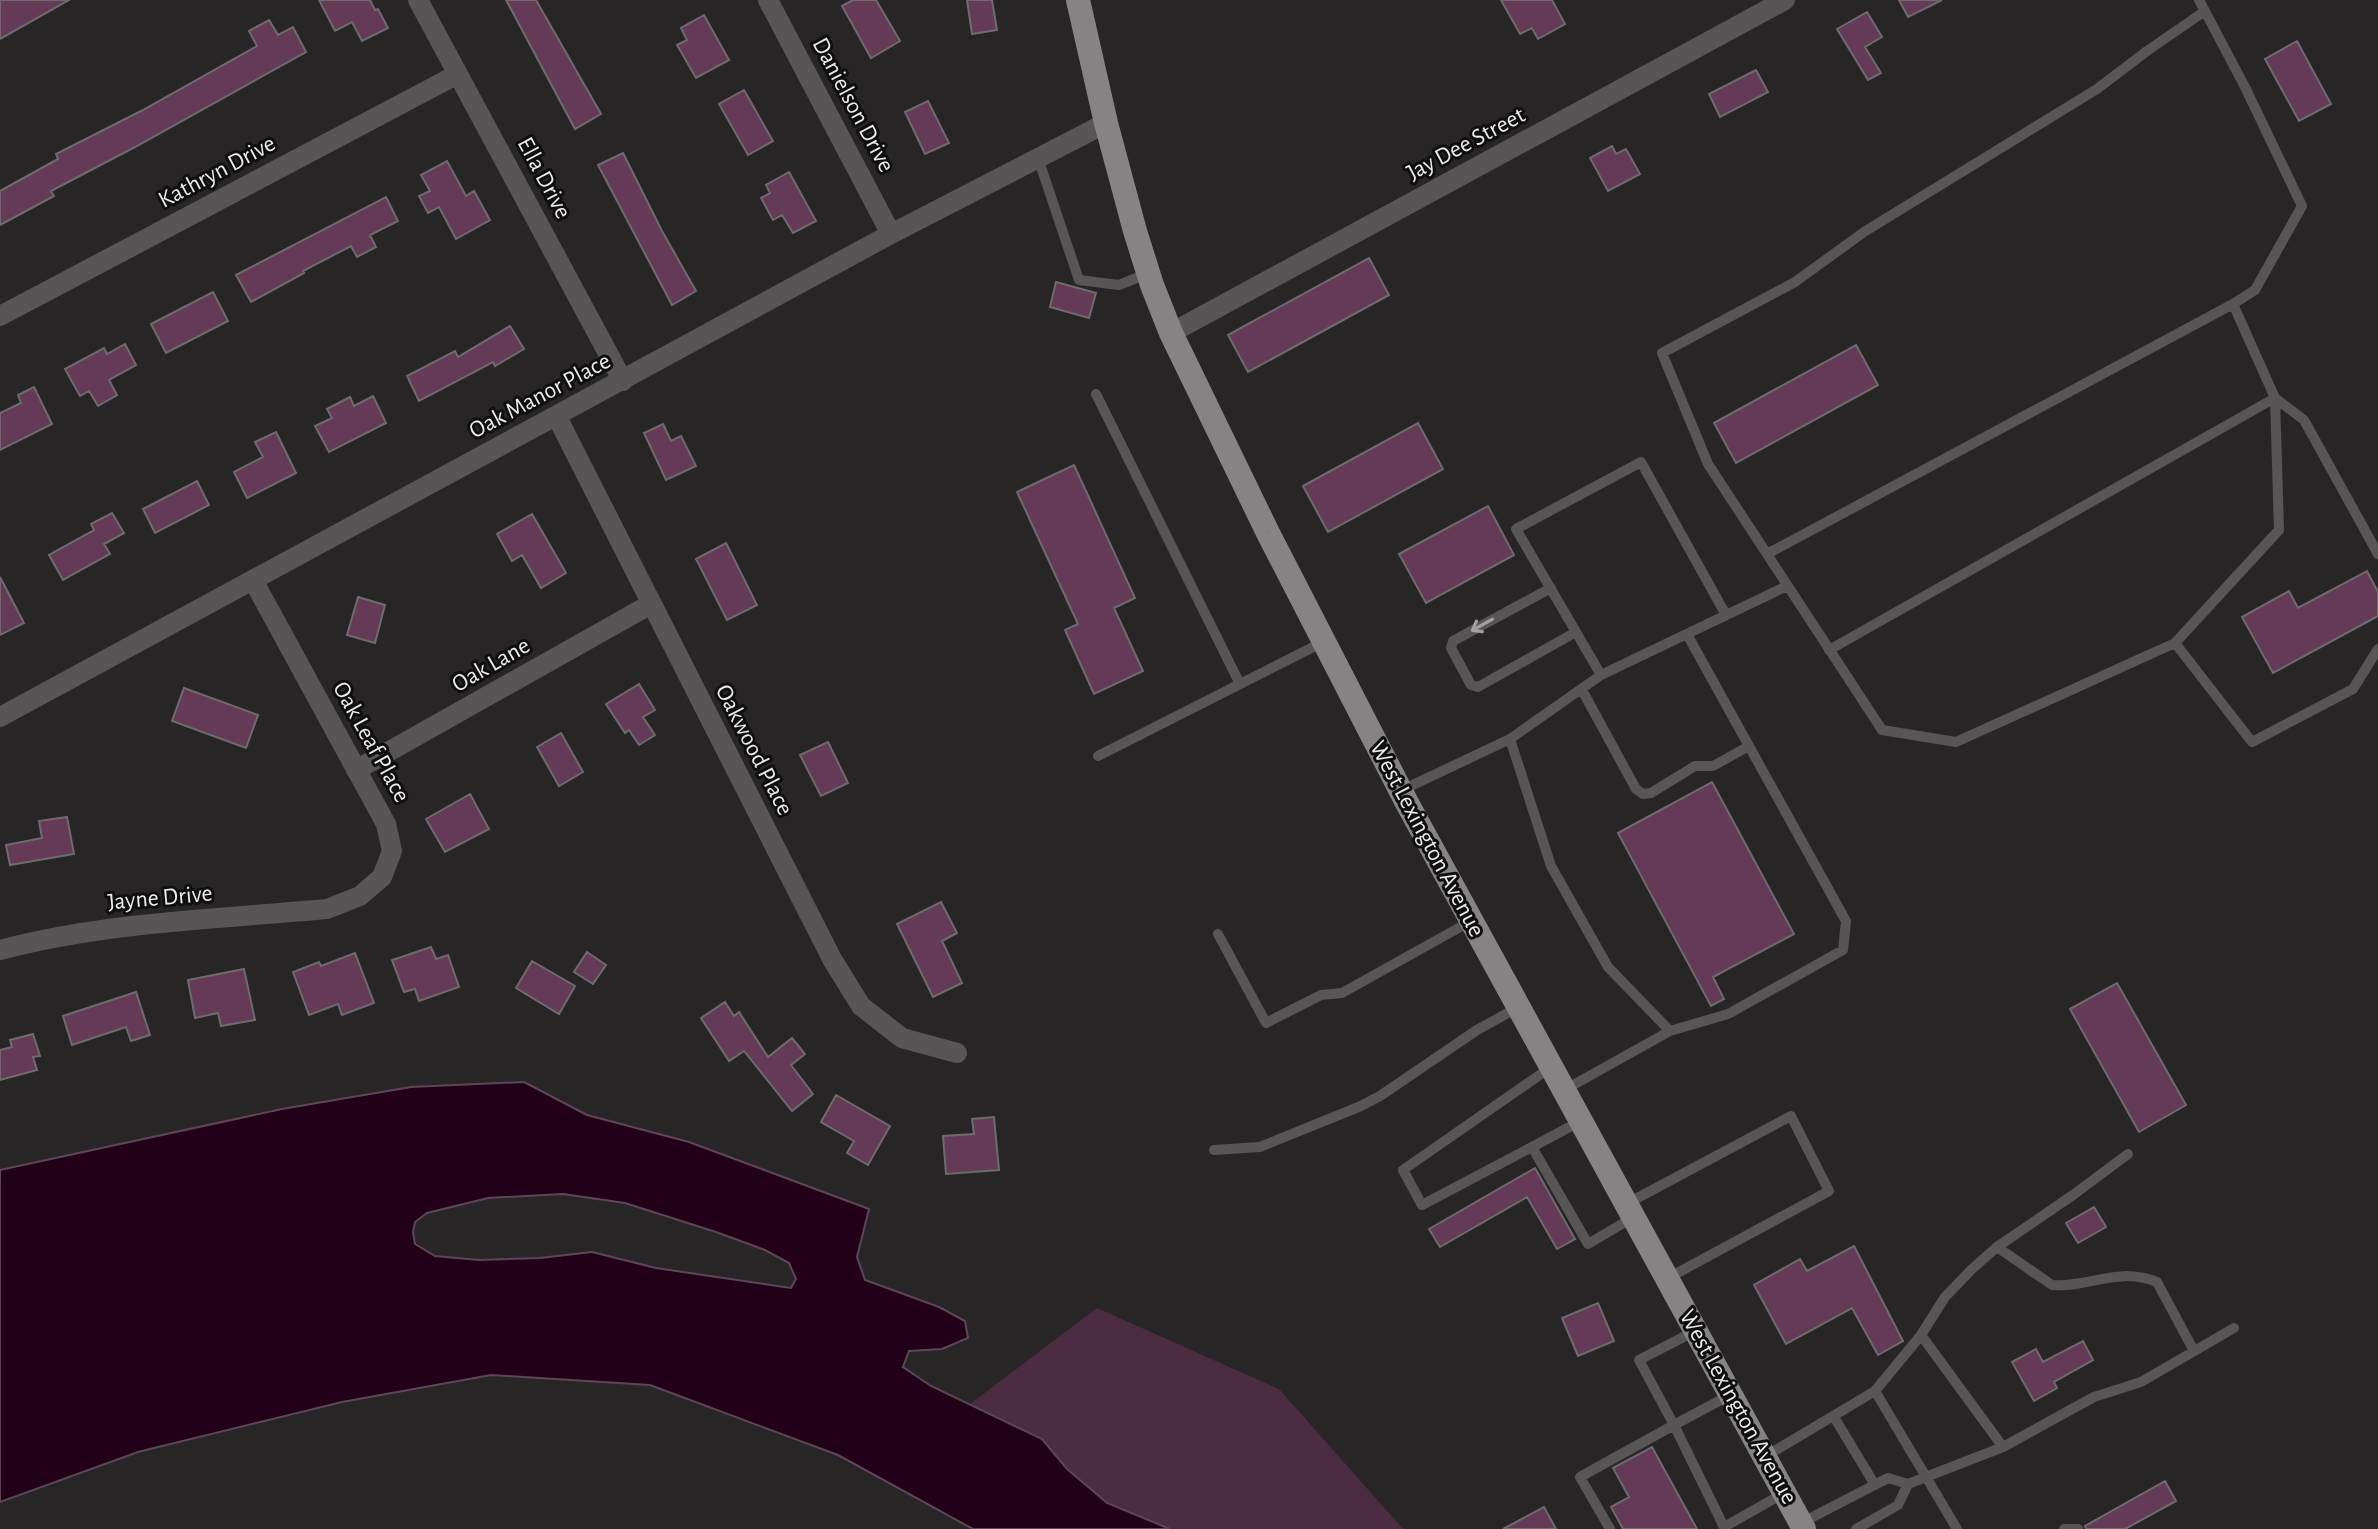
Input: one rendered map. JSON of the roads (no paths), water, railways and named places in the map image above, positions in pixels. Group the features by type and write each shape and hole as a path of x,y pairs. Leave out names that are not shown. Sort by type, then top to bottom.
{"main road":[{"name":"West Lexington Avenue","path":"1078,0 1106,123 1149,273 1171,333 1400,791 1803,1526"}],"street":[{"name":"Ella Drive","path":"418,0 623,381"},
{"name":"Danielson Drive","path":"768,0 891,234"},
{"name":"Jay Dee Street","path":"1171,333 1785,0"},
{"name":"Kathryn Drive","path":"0,316 458,74"},
{"name":"Oak Manor Place","path":"0,717 891,234 1106,123"},
{"name":"Oakwood Place","path":"557,417 832,959 861,1006 902,1038 957,1053"},
{"name":"Oak Leaf Place","path":"253,580 386,824 392,851 382,877 360,896 327,909"},
{"name":"Oak Lane","path":"356,770 651,604"},
{"name":"Jayne Drive","path":"0,950 49,937 109,929 327,909"}],"lane":[{"path":"1767,554 2255,290 2302,206 2199,0"},
{"path":"2205,11 2097,89 1864,232 1795,282 1662,353 1708,464 1882,730 1956,742 2175,643 2279,530 2275,398 2233,304"},
{"path":"1038,158 1079,280 1119,285 1149,273"},
{"path":"1096,394 1240,684"},
{"path":"2275,398 2304,420 2378,554"},
{"path":"1829,650 2275,398"},
{"path":"1601,675 1516,529 1641,462 1726,615"},
{"path":"1400,791 1510,739 1601,675 1787,586"},
{"path":"1551,588 1453,641 1451,648 1471,685 1478,687 1576,632"},
{"path":"1564,1090 1670,1031 1728,1014 1843,950 1846,921 1688,636"},
{"path":"1098,756 1323,642"},
{"path":"2175,643 2252,742 2353,689 2378,649"},
{"path":"1582,690 1636,789 1643,794 1651,793 1695,766 1713,766 1749,746"},
{"path":"1510,739 1551,866 1608,967 1670,1031"},
{"path":"1218,934 1266,1023 1321,995 1342,993 1471,921"},
{"path":"1214,1150 1260,1147 1361,1106 1477,1030 1518,1007"},
{"path":"1551,1067 1403,1170 1422,1205 1581,1121"},
{"path":"1532,1147 1588,1244 1630,1211 1791,1116 1829,1191 1667,1279"},
{"path":"1764,1457 1875,1391 1921,1335 1945,1297 1997,1247 2128,1154"},
{"path":"1997,1247 2052,1285 2062,1286 2117,1275 2144,1277 2157,1282 2194,1351"},
{"path":"1803,1526 1888,1478 1908,1484 2003,1447 2094,1397 2141,1382 2234,1328"},
{"path":"1695,1331 1639,1360 1724,1528 1784,1493"},
{"path":"1921,1335 2003,1447"},
{"path":"1875,1391 1957,1529"},
{"path":"1610,1529 1580,1477 1730,1394"},
{"path":"1834,1417 1875,1485"},
{"path":"1856,1529 1898,1505 1908,1484"},
{"path":"2064,1529 2078,1529"}]}
